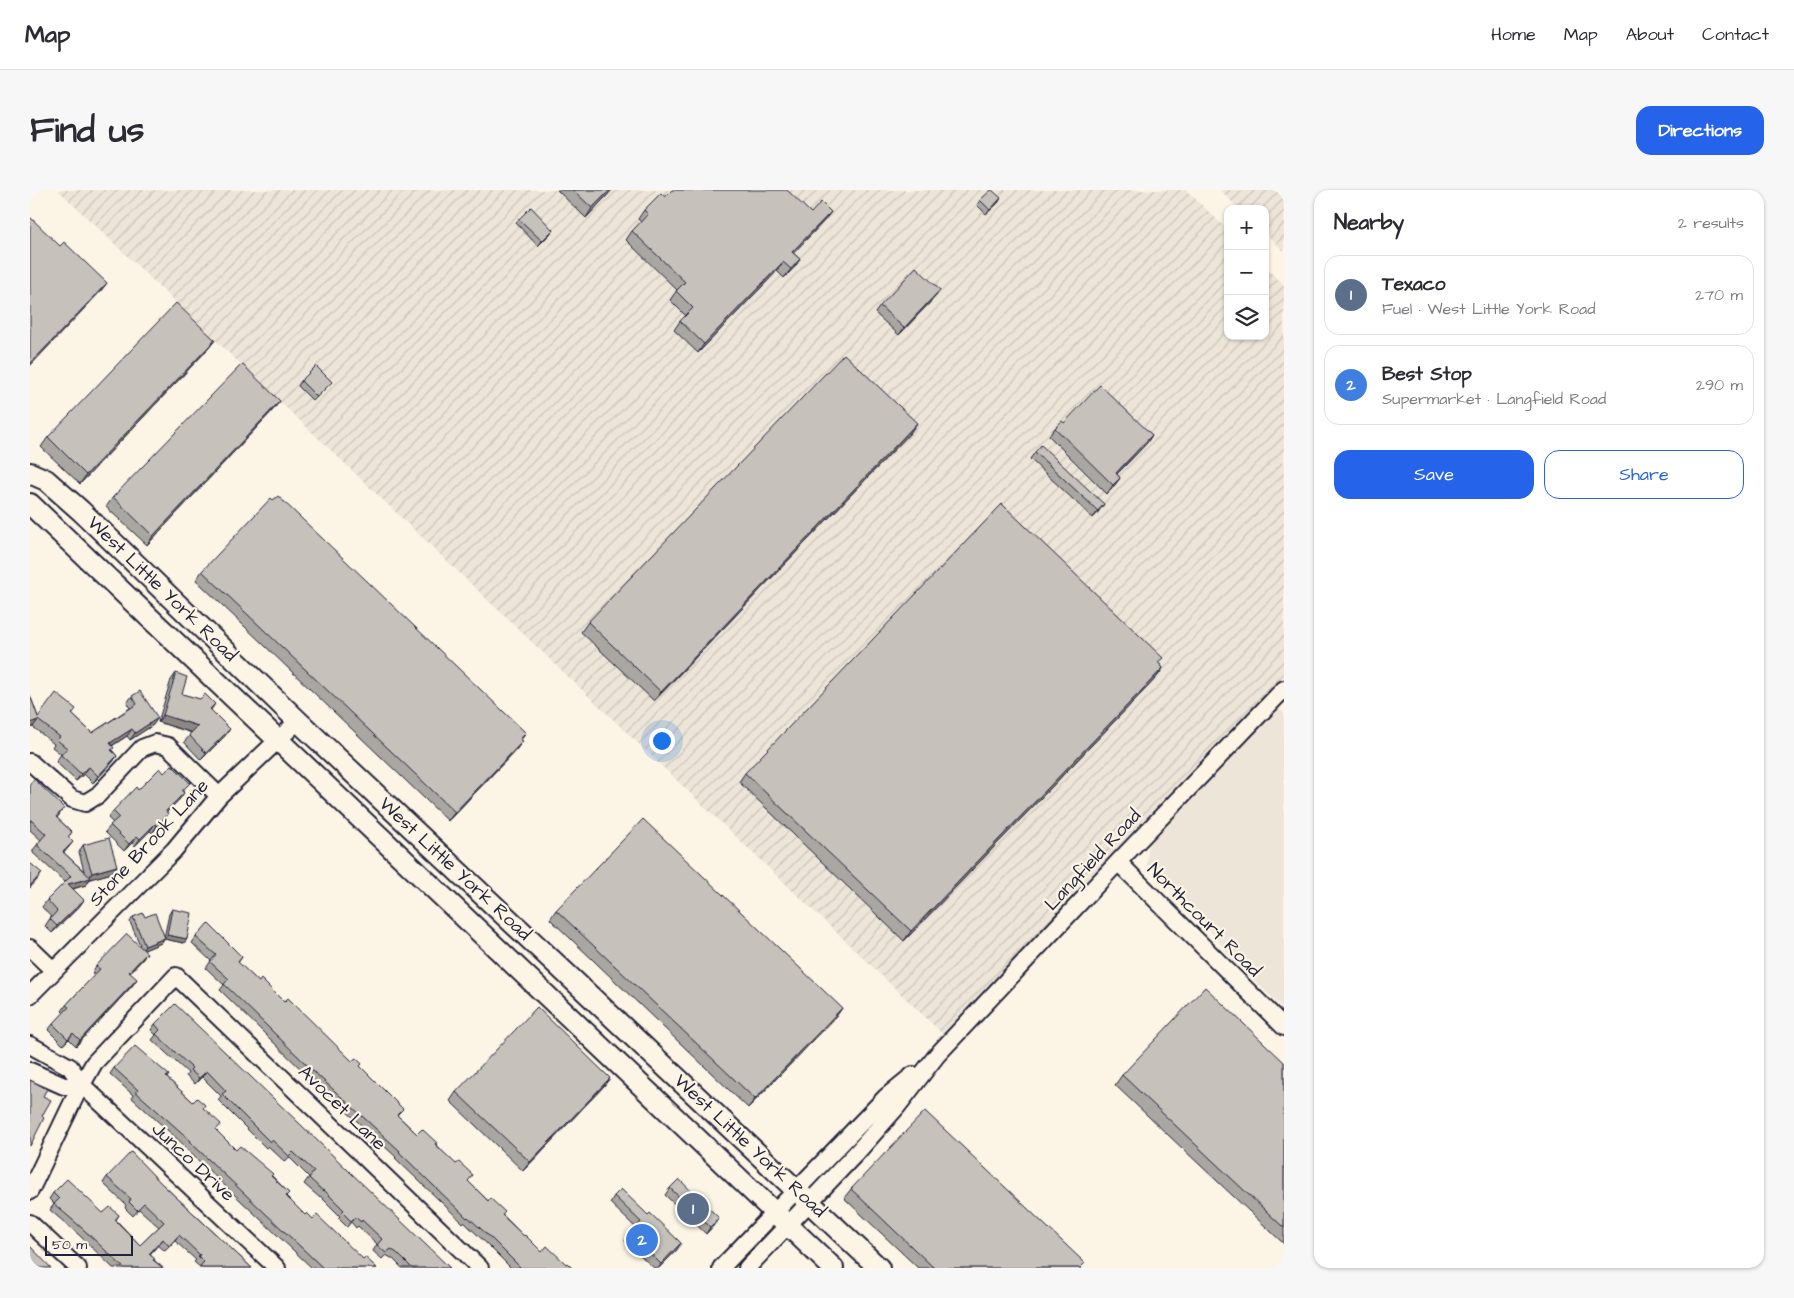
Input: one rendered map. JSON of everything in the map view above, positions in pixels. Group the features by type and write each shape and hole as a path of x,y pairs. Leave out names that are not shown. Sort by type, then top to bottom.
{"main road":[{"name":"West Little York Road","path":"30,473 46,480 60,492 298,721 879,1268"},
{"name":"West Little York Road","path":"30,504 833,1268"},
{"path":"456,910 476,888"},
{"path":"615,1061 635,1038"}],"street":[{"name":"Langfield Road","path":"721,1268 781,1219 890,1115 933,1060 1118,862 1284,690"},
{"name":"Stone Brook Lane","path":"30,994 174,850 220,796 298,721"},
{"path":"30,762 72,799 85,803 98,795 142,748 156,743 168,746 220,796"},
{"name":"Northcourt Road","path":"1118,862 1284,1027"},
{"path":"30,948 54,970"},
{"name":"Avocet Lane","path":"82,1085 94,1063 176,976 480,1268"},
{"name":"Junco Drive","path":"30,1045 70,1067 82,1085 277,1268"},
{"path":"30,1071 64,1086 82,1085 30,1192"},
{"name":"Langfield Road","path":"747,1268 781,1219"},
{"path":"30,1223 78,1268"}],"shaded area":[{"path":"58,190 1186,190 1224,226 1224,340 1269,340 1269,271 1284,285 1284,681 947,1038"},
{"path":"1220,190 1284,190 1284,251 1269,237 1269,205 1235,205"},
{"path":"1279,708 1284,713 1284,1009 1233,960 1205,924 1147,864 1149,841"}],"building":[{"path":"573,190 610,190 592,208"},
{"path":"672,190 787,190 811,213 821,202 831,212 792,252 800,259 791,269 783,262 704,344 680,321 693,308 676,291 685,282 632,231 648,214 644,210 661,193 665,197"},
{"path":"991,190 1001,198 990,210 980,200"},
{"path":"531,207 553,230 542,241 519,219"},
{"path":"30,217 60,246 64,242 107,283 30,364"},
{"path":"916,267 940,290 904,328 880,306"},
{"path":"176,303 215,340 86,475 48,437"},
{"path":"844,354 917,423 661,692 588,622"},
{"path":"242,364 280,401 153,536 113,497"},
{"path":"316,366 332,382 317,397 301,381"},
{"path":"1100,385 1152,435 1116,473 1120,478 1113,485 1055,428 1062,421 1064,423"},
{"path":"1041,445 1104,504 1098,511 1035,452"},
{"path":"278,496 526,733 520,739 523,741 455,812 202,571 271,498 273,500"},
{"path":"1002,504 1163,658 1158,662 1163,668 911,931 745,773"},
{"path":"176,673 187,677 182,694 200,699 205,694 215,704 210,709 230,729 206,753 189,735 198,726 163,715"},
{"path":"140,691 158,718 135,733 132,729 110,743 114,748 111,750 117,756 98,776 89,767 81,774 61,755 67,748 57,740 60,737 38,720 30,723 30,695 38,717 56,693 76,709 72,714 92,733 137,704 132,696"},
{"path":"172,765 190,783 182,791 184,793 166,811 168,814 157,826 155,824 140,839 137,836 129,844 110,825 119,817 113,811 136,787 138,790 160,768 164,773"},
{"path":"34,779 64,808 56,817 72,832 68,837 73,842 63,852 91,878 68,884 84,900 57,926 50,919 57,911 47,900 71,876 38,846 38,843 46,834 31,820 30,822 30,784"},
{"path":"643,819 842,1008 755,1099 556,910"},
{"path":"109,838 117,866 92,873 83,845"},
{"path":"30,863 42,873 30,886"},
{"path":"172,909 192,913 187,939 167,935"},
{"path":"143,913 145,917 155,913 165,938 145,946 133,917"},
{"path":"208,923 242,957 238,962 259,982 261,979 284,1002 288,998 352,1061 356,1058 362,1064 360,1066 403,1109 397,1115 417,1134 422,1129 456,1164 459,1162 473,1175 468,1181 488,1201 490,1198 505,1212 502,1215 524,1236 542,1252 547,1246 572,1268 521,1268 491,1238 467,1218 400,1151 312,1070 224,984 229,979 210,962 216,955 196,937"},
{"path":"127,934 147,953 129,972 137,979 80,1040 73,1033 68,1039 53,1024 69,1007 66,1005 100,969 96,966"},
{"path":"1205,987 1284,1062 1284,1228 1122,1075"},
{"path":"175,1004 450,1268 412,1268 391,1249 386,1253 377,1245 382,1239 362,1220 361,1222 355,1217 351,1221 342,1212 344,1210 309,1178 314,1171 293,1152 289,1156 272,1140 270,1142 222,1094 226,1091 207,1071 199,1078 190,1070 192,1068 156,1034 160,1030 155,1024"},
{"path":"537,1007 610,1078 530,1162 456,1092"},
{"path":"135,1046 169,1075 166,1077 193,1102 197,1098 205,1105 203,1108 221,1124 216,1130 236,1150 240,1146 273,1174 271,1176 289,1193 286,1196 305,1215 307,1213 313,1219 317,1215 363,1259 365,1257 377,1268 323,1268 190,1140 136,1092 138,1090 114,1068"},
{"path":"30,1080 47,1089 43,1096 51,1100 42,1116 44,1118 30,1146"},
{"path":"925,1111 1085,1263 1080,1268 934,1268 851,1189"},
{"path":"131,1152 162,1184 252,1268 202,1268 200,1266 204,1262 198,1256 200,1255 179,1235 169,1246 163,1239 149,1254 163,1268 124,1268 54,1204 59,1199 53,1193 67,1179 103,1213 110,1207 119,1215 115,1220 140,1245 164,1222 144,1203 137,1210 129,1202 131,1199 107,1177"},
{"path":"679,1179 719,1218 710,1227 670,1188"},
{"path":"621,1189 648,1215 650,1213 681,1243 661,1264 630,1234 641,1222 614,1196"},
{"path":"30,1246 51,1268 30,1268"}],"place":[{"name":"Texaco","path":"693,1209"},
{"name":"Best Stop","path":"642,1240"}]}
